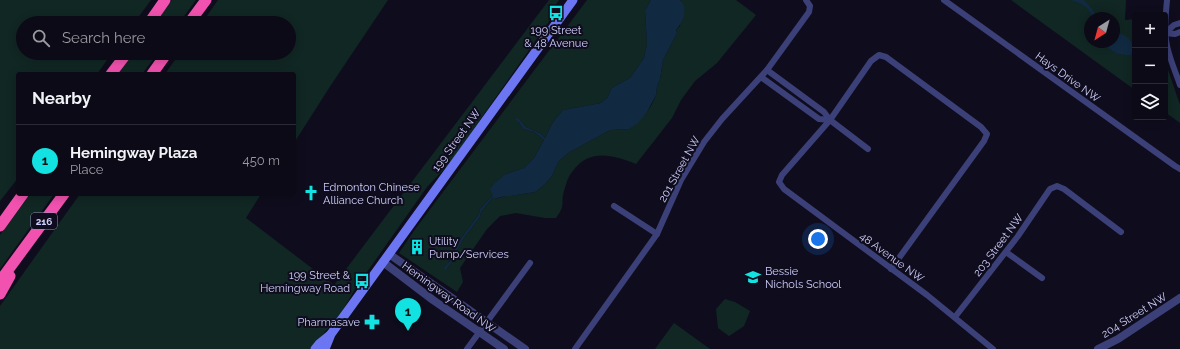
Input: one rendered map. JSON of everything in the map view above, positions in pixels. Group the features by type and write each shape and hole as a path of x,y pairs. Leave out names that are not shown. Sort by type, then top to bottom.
{"highway":[{"path":"154,16 166,0"},
{"path":"194,16 206,0"},
{"path":"113,72 122,60"},
{"path":"153,72 162,60"},
{"path":"0,215 21,196"},
{"path":"0,226 22,196"},
{"name":"216","path":"0,281 63,196"},
{"path":"0,294 25,247"}],"main road":[{"name":"199 Street NW","path":"325,349 331,334 573,0"},
{"name":"199 Street NW","path":"315,349 331,334"}],"street":[{"name":"201 Street NW","path":"575,349 657,234 677,189 695,155 722,119 767,70 809,12 810,6 806,0"},
{"name":"Hays Drive NW","path":"944,0 1180,169"},
{"path":"1166,12 1167,0"},
{"path":"1168,30 1174,25 1180,23"},
{"path":"1168,33 1175,34 1180,32"},
{"path":"1167,48 1180,85"},
{"path":"830,120 871,62 879,56 886,57 981,127 987,134 984,141 891,269"},
{"path":"767,70 824,112 830,120 868,149"},
{"path":"761,77 819,119 830,120"},
{"name":"48 Avenue NW","path":"830,120 786,170 779,182 784,189 956,317 993,349"},
{"name":"203 Street NW","path":"956,317 1030,220 1050,189 1057,186 1064,190 1121,232"},
{"path":"614,206 657,234"},
{"path":"1006,252 1042,278"},
{"name":"Hemingway Road NW","path":"389,254 524,349"},
{"name":"Hemingway Road NW","path":"383,262 479,333 504,349"},
{"path":"468,349 530,263"},
{"name":"204 Street NW","path":"1098,349 1118,339 1180,298"}],"green space":[{"path":"0,0 151,0 139,16 16,16 16,60 107,60 98,72 16,72 16,181 0,201"},
{"path":"172,0 196,0 184,16 160,16"},
{"path":"218,0 388,0 296,140 296,72 166,72 175,60 296,60 296,16 207,16"},
{"path":"549,0 559,0 552,10 555,13 449,164 427,187 355,289 340,315 310,349 0,349 0,306 79,196 260,196 246,218 334,285"},
{"path":"587,0 651,0 645,10 647,44 644,58 630,78 611,89 608,97 601,103 563,110 553,122 545,138 540,133 526,127 520,120 518,121 523,129 534,132 544,140 534,158 524,168 506,174 493,195 480,209 479,214 459,241 455,249 454,256 449,261 446,270 456,256 457,250 464,238 493,197 495,199 505,196 535,192 552,176 558,162 568,153 610,130 629,129 647,112 656,95 663,60 677,33 676,30 680,26 682,2 680,0 736,0 756,15 717,63 695,81 681,100 672,118 636,164 610,156 586,159 579,164 569,177 563,195 562,208 556,218 545,218 516,213 500,216 487,229 460,268 463,282 457,292 399,253 416,228"},
{"path":"1011,0 1126,0 1125,20 1132,19 1132,88"},
{"path":"128,60 153,60 144,72 119,72"},
{"path":"1168,70 1180,105 1180,123 1168,114"},
{"path":"29,196 53,196 0,269 0,235"},
{"path":"725,299 735,302 750,311 744,326 729,336 718,328 716,309"},
{"path":"674,323 710,349 655,349"}],"water":[{"path":"651,0 680,0 683,3 685,11 683,19 676,30 677,33 663,60 656,95 647,112 638,123 629,129 610,130 568,153 558,162 552,176 535,192 494,199 493,197 464,238 457,250 456,256 446,270 444,268 454,256 455,249 459,241 479,214 480,209 493,195 490,189 506,174 524,168 534,158 544,140 534,132 523,129 518,121 515,120 516,118 526,127 540,133 545,138 553,122 563,110 601,103 608,97 611,89 630,78 644,58 647,44 645,10"},
{"path":"1070,0 1084,0 1094,12 1090,12 1078,2"},
{"path":"1120,34 1129,39 1132,44 1131,55 1116,53 1109,48 1120,48"}],"place":[{"name":"199 Street & 48 Avenue","path":"556,13"},
{"name":"Edmonton Chinese Alliance Church","path":"311,193"},
{"name":"Utility Pump/Services","path":"417,247"},
{"name":"Bessie Nichols School","path":"753,277"},
{"name":"199 Street & Hemingway Road","path":"362,281"},
{"name":"Pharmasave","path":"372,322"},
{"name":"Hemingway Plaza","path":"408,331"}]}
